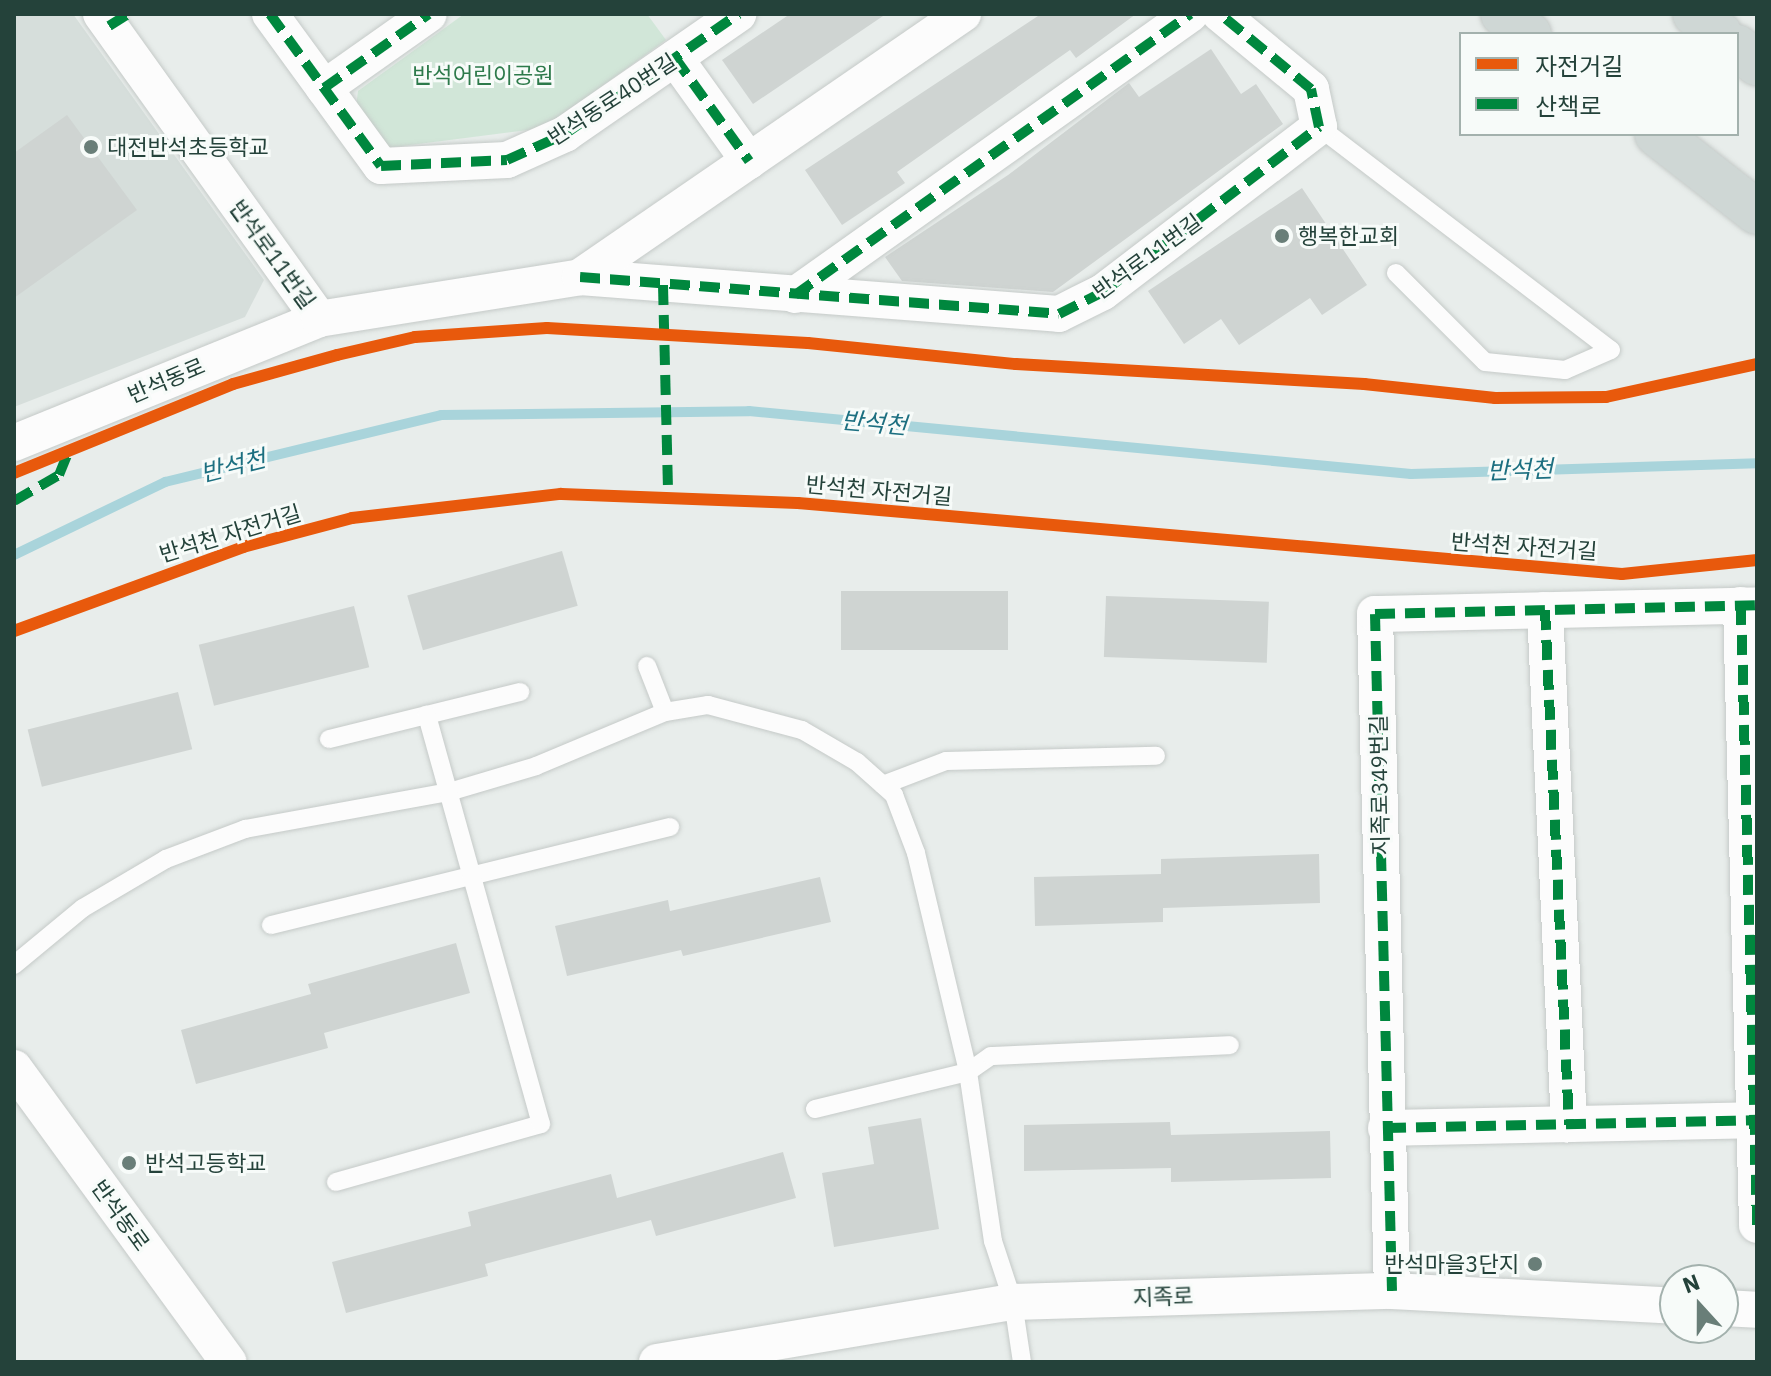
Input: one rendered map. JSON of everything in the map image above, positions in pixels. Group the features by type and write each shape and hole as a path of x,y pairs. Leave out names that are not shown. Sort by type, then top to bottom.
{"main road":[{"path":"1503,14 1526,32"},
{"path":"1695,14 1718,32"},
{"path":"1739,49 1757,63"},
{"path":"1660,136 1757,212"}],"street":[{"name":"반석동로40번길","path":"270,14 381,166 507,160 565,134 738,14"},
{"path":"324,88 429,14"},
{"name":"반석로11번길","path":"580,277 963,14"},
{"path":"795,295 1190,14"},
{"path":"1220,14 1311,89 1319,127"},
{"name":"반석로11번길","path":"113,18 319,319 580,277 1059,314 1103,292 1319,127"},
{"path":"675,58 749,161"},
{"name":"반석동로","path":"14,443 319,319"},
{"name":"지족로349번길","path":"1392,1291 1375,614 1749,605 1757,1225"},
{"path":"1545,610 1569,1124"},
{"name":"반석동로","path":"14,1068 228,1362"},
{"path":"1386,1128 1756,1120"},
{"name":"지족로","path":"657,1362 1013,1302 1392,1291 1659,1305"}],"lane":[{"path":"1319,127 1611,350 1565,370 1485,362 1396,273"},
{"path":"647,666 665,712"},
{"path":"329,739 520,692"},
{"path":"14,965 83,908 166,859 245,829 449,792 536,766 665,712 708,705 802,730 857,762 894,795 916,853 968,1072 993,1241 1013,1302 1022,1362"},
{"path":"336,1182 541,1124 427,715"},
{"path":"883,785 946,761 1156,756"},
{"path":"271,925 670,827"},
{"path":"815,1109 968,1072 991,1056 1230,1045"}],"shaded area":[{"name":"대전반석초등학교","path":"14,14 73,14 264,280 245,317 14,407"}],"green space":[{"name":"반석어린이공원","path":"464,14 647,14 666,40 544,128 387,148 356,108 358,91"}],"building":[{"path":"790,14 886,14 753,104 722,60"},
{"path":"1041,14 1136,14 1076,58 1070,50 897,172 905,183 842,225 805,170"},
{"path":"1211,49 1241,94 1256,84 1283,124 1053,292 902,281 885,257 1008,175 1129,83 1139,97"},
{"path":"67,115 137,210 14,298 14,153"},
{"name":"행복한교회","path":"1302,188 1367,285 1322,315 1310,298 1239,345 1221,319 1184,344 1148,291"},
{"path":"562,551 578,606 423,650 407,595"},
{"path":"841,591 1008,591 1008,650 841,650"},
{"path":"1106,596 1269,602 1267,663 1104,657"},
{"path":"354,606 369,667 214,706 199,645"},
{"path":"178,692 192,749 42,787 28,729"},
{"path":"1319,854 1320,903 1163,908 1163,922 1035,926 1034,877 1161,874 1161,859"},
{"path":"820,877 831,922 683,956 681,950 567,976 555,926 668,900 670,911"},
{"path":"456,943 470,993 324,1033 328,1048 196,1084 181,1030 311,994 308,984"},
{"path":"921,1118 939,1229 834,1247 822,1173 874,1164 868,1127"},
{"path":"1170,1122 1171,1135 1330,1131 1331,1178 1171,1182 1171,1168 1024,1171 1024,1125"},
{"path":"783,1152 796,1198 656,1236 651,1220 485,1264 488,1276 346,1313 332,1262 471,1226 468,1212 611,1174 617,1198"}],"waterway":[{"name":"반석천","path":"14,555 165,482 441,415 749,411 1411,474 1757,463"}],"marked path":[{"path":"109,26 128,14"},
{"path":"270,14 381,166 507,160 565,134 738,14"},
{"path":"324,88 429,14"},
{"path":"795,295 1190,14"},
{"path":"580,277 1059,314 1103,292 1319,127 1311,89 1220,14"},
{"path":"675,58 749,161"},
{"path":"663,285 668,496"},
{"path":"14,501 59,475 70,448"},
{"path":"1741,605 1757,1225"},
{"path":"1392,1291 1375,614 1757,605"},
{"path":"1545,610 1569,1124"},
{"path":"1386,1128 1757,1120"}],"cycle path":[{"path":"14,473 233,384 337,355 415,337 547,328 808,343 1016,364 1364,384 1495,398 1606,397 1757,364"},
{"name":"반석천 자전거길","path":"14,631 243,547 352,518 561,494 798,503 1622,574 1757,560"}],"place":[{"name":"대전반석초등학교","path":"91,147"},
{"name":"행복한교회","path":"1282,236"},
{"name":"반석고등학교","path":"129,1163"},
{"name":"반석마을3단지","path":"1535,1264"}]}
